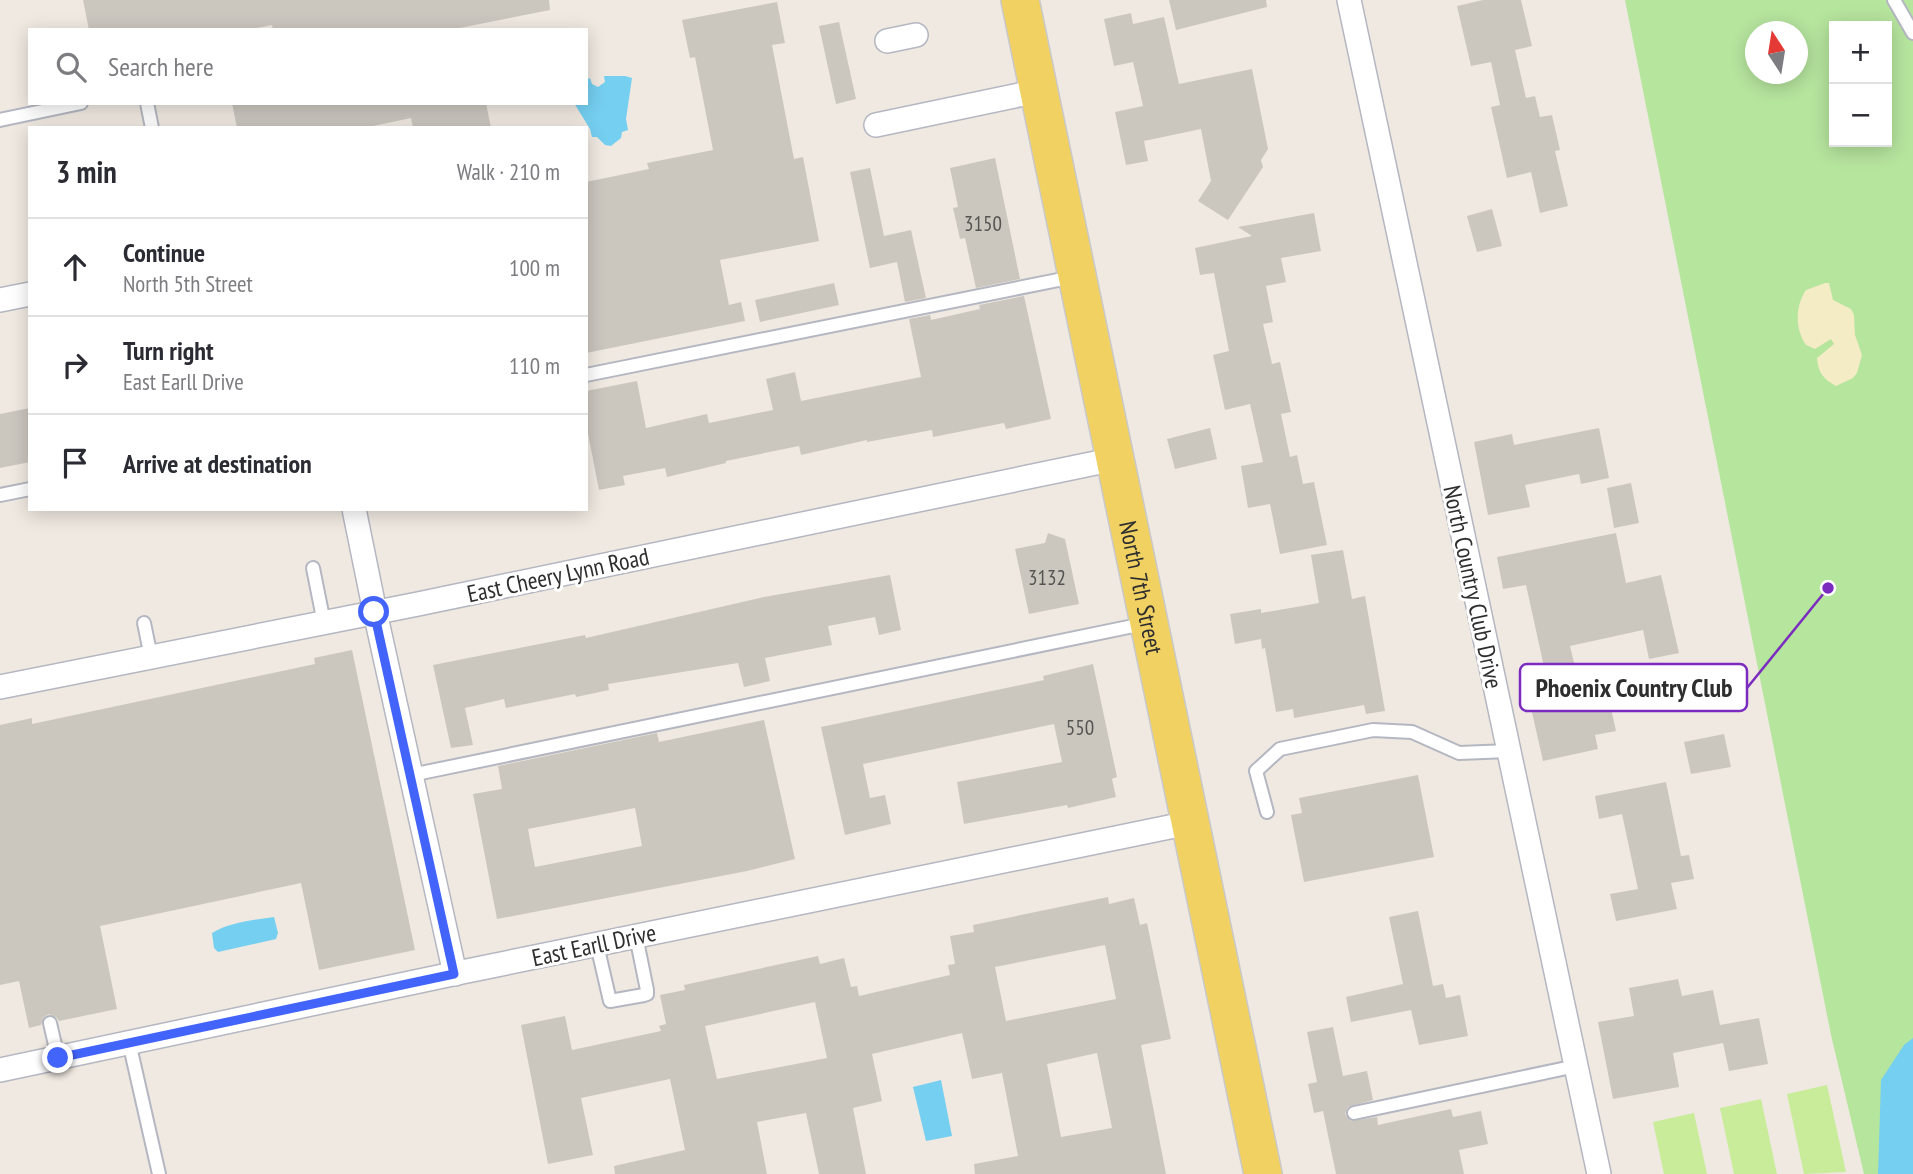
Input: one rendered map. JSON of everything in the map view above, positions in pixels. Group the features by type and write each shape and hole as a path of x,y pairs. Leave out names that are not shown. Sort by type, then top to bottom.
{"main road":[{"name":"North 7th Street","path":"1020,0 1263,1174"}],"street":[{"name":"North Country Club Drive","path":"1349,0 1599,1174"},
{"path":"887,41 916,35"},
{"path":"876,125 1038,91"},
{"path":"0,300 28,294"},
{"name":"East Cheery Lynn Road","path":"0,687 324,623 1115,459"},
{"path":"354,511 454,974"},
{"name":"East Earll Drive","path":"0,1070 636,936 1189,824"}],"lane":[{"path":"1894,0 1913,33"},
{"path":"0,120 71,105"},
{"path":"147,105 152,126"},
{"path":"588,375 1077,276"},
{"path":"0,495 28,489"},
{"path":"313,568 324,623"},
{"path":"144,623 151,657"},
{"path":"411,775 1148,623"},
{"path":"1267,812 1256,771 1280,749 1373,730 1412,732 1459,753 1509,751"},
{"path":"597,945 610,1000 644,995 647,990 636,936"},
{"path":"50,1023 58,1058"},
{"path":"129,1042 159,1174"},
{"path":"1354,1113 1576,1066"}],"green space":[{"path":"1625,0 1913,0 1913,1174 1864,1174 1831,1035"},
{"path":"1827,1085 1846,1172 1804,1174 1787,1094"},
{"path":"1761,1099 1777,1174 1734,1174 1720,1108"},
{"path":"1694,1113 1707,1174 1664,1174 1653,1122"}],"sand":[{"path":"1829,283 1833,300 1851,309 1855,335 1862,355 1853,378 1836,386 1822,375 1817,358 1834,344 1831,339 1815,349 1806,345 1798,325 1802,296 1806,290"}],"water":[{"path":"604,76 632,78 626,119 628,130 622,132 621,138 611,146 605,145 597,137 592,137 575,105 588,105 588,79 598,87 605,82"},
{"path":"274,917 278,933 276,939 218,952 214,948 212,933 219,929 250,920"},
{"path":"1913,1038 1913,1174 1878,1174 1881,1080 1904,1045"},
{"path":"941,1080 952,1136 926,1141 913,1087"}],"building":[{"path":"83,0 549,0 550,10 459,28 273,28 272,25 256,28 89,28"},
{"path":"1169,0 1266,0 1267,7 1176,30"},
{"path":"1483,0 1521,0 1532,46 1515,50 1526,98 1535,96 1540,117 1552,115 1560,150 1555,151 1568,206 1540,213 1531,172 1507,178 1491,107 1500,105 1491,62 1471,66 1457,6"},
{"path":"777,2 785,43 772,45 794,159 803,157 819,241 720,260 729,305 741,302 745,321 588,353 588,182 649,169 647,163 713,150 695,57 690,58 682,20"},
{"path":"1131,13 1133,24 1164,17 1179,84 1252,69 1268,149 1261,160 1263,167 1228,220 1198,201 1211,181 1201,129 1144,141 1148,161 1126,165 1115,112 1143,106 1133,62 1114,66 1104,19"},
{"path":"839,22 856,99 836,104 819,26"},
{"path":"232,105 486,105 491,126 413,126 411,118 373,126 237,126"},
{"path":"995,158 1020,279 976,288 965,238 960,239 953,208 958,207 950,168"},
{"path":"870,168 884,236 911,230 926,298 905,302 897,262 870,268 850,172"},
{"path":"1492,209 1502,246 1477,252 1467,216"},
{"path":"1314,213 1321,251 1281,258 1286,282 1266,286 1273,322 1263,324 1272,364 1280,362 1291,412 1281,414 1290,457 1297,455 1303,484 1314,482 1327,545 1280,554 1270,504 1248,508 1241,466 1263,462 1250,404 1225,410 1213,355 1229,351 1214,273 1200,275 1195,248 1252,236 1238,227"},
{"path":"834,283 839,305 760,322 755,300"},
{"path":"1024,296 1051,419 1006,429 1004,423 933,437 932,430 867,440 801,455 799,446 667,477 665,468 623,476 625,485 599,490 588,433 588,391 637,381 646,428 707,414 709,423 773,410 766,379 795,372 801,401 921,377 909,319 930,315 931,320 980,309 979,305"},
{"path":"28,408 28,462 0,468 0,414"},
{"path":"1210,428 1217,459 1175,469 1167,439"},
{"path":"1599,428 1609,478 1581,484 1579,474 1525,485 1530,507 1488,515 1474,442 1512,434 1514,445"},
{"path":"1631,483 1639,523 1614,528 1607,488"},
{"path":"1048,533 1065,539 1079,604 1029,614 1015,549 1045,543"},
{"path":"1616,533 1626,583 1661,575 1679,653 1649,659 1643,630 1570,646 1583,701 1608,695 1616,731 1595,735 1598,749 1543,761 1529,699 1550,694 1526,585 1503,589 1497,557"},
{"path":"1343,550 1352,599 1365,596 1385,711 1366,714 1364,705 1294,718 1293,709 1276,712 1265,648 1262,649 1261,639 1235,644 1230,614 1261,609 1261,613 1319,603 1311,555"},
{"path":"890,575 901,630 879,635 875,617 828,626 832,645 765,658 770,681 744,687 738,663 608,684 609,690 576,697 575,694 506,708 504,699 465,708 473,745 451,748 433,665 585,635 586,638 764,597"},
{"path":"352,650 415,950 319,970 301,883 100,926 117,1009 59,1021 49,1014 44,1017 41,1025 29,1028 19,981 0,985 0,725 32,718 32,724 315,664 314,658"},
{"path":"1093,664 1117,777 1112,779 1116,797 1068,808 1067,805 964,824 957,782 1062,762 1054,724 863,764 870,798 885,795 891,824 845,835 821,727 1044,680 1043,676"},
{"path":"764,720 795,859 747,871 497,919 473,794 502,789 498,766 657,733 659,742","holes":["635,808 642,846 535,867 528,829"]},
{"path":"1724,734 1731,767 1691,774 1684,742"},
{"path":"1418,775 1434,857 1304,882 1291,815 1302,813 1299,798"},
{"path":"1666,782 1681,856 1689,855 1694,879 1671,883 1677,909 1616,921 1610,894 1638,889 1622,814 1599,819 1595,796"},
{"path":"1108,897 1109,904 1134,898 1140,925 1147,923 1171,1039 1141,1045 1166,1174 975,1174 974,1164 1018,1156 1002,1073 972,1079 962,1033 872,1054 882,1101 853,1108 866,1174 819,1174 806,1113 757,1122 767,1174 615,1174 614,1166 685,1150 670,1079 581,1098 593,1155 548,1164 521,1025 565,1016 572,1050 661,1031 659,1026 666,1024 660,995 685,990 684,985 818,956 820,964 844,958 851,987 857,986 859,996 950,975 948,965 955,964 950,936 974,932 973,925","holes":["1105,945 1116,999 1006,1021 995,967","815,1002 827,1058 717,1079 705,1026","1097,1053 1112,1128 1061,1137 1047,1064"]},
{"path":"1418,911 1433,986 1443,984 1446,998 1460,995 1468,1036 1419,1045 1411,1010 1351,1022 1346,997 1403,984 1389,917"},
{"path":"1678,979 1682,996 1713,990 1720,1025 1759,1018 1768,1064 1729,1071 1723,1043 1673,1053 1679,1087 1613,1099 1598,1022 1634,1016 1629,988"},
{"path":"1333,1027 1343,1076 1367,1071 1373,1100 1348,1107 1345,1114 1351,1121 1377,1117 1378,1125 1451,1109 1453,1117 1481,1111 1488,1144 1459,1150 1464,1174 1336,1174 1323,1111 1314,1113 1308,1084 1317,1082 1307,1032"}],"place":[{"name":"Phoenix Country Club","path":"1828,588"}],"route":[{"path":"58,1058 454,974 374,612"}]}
